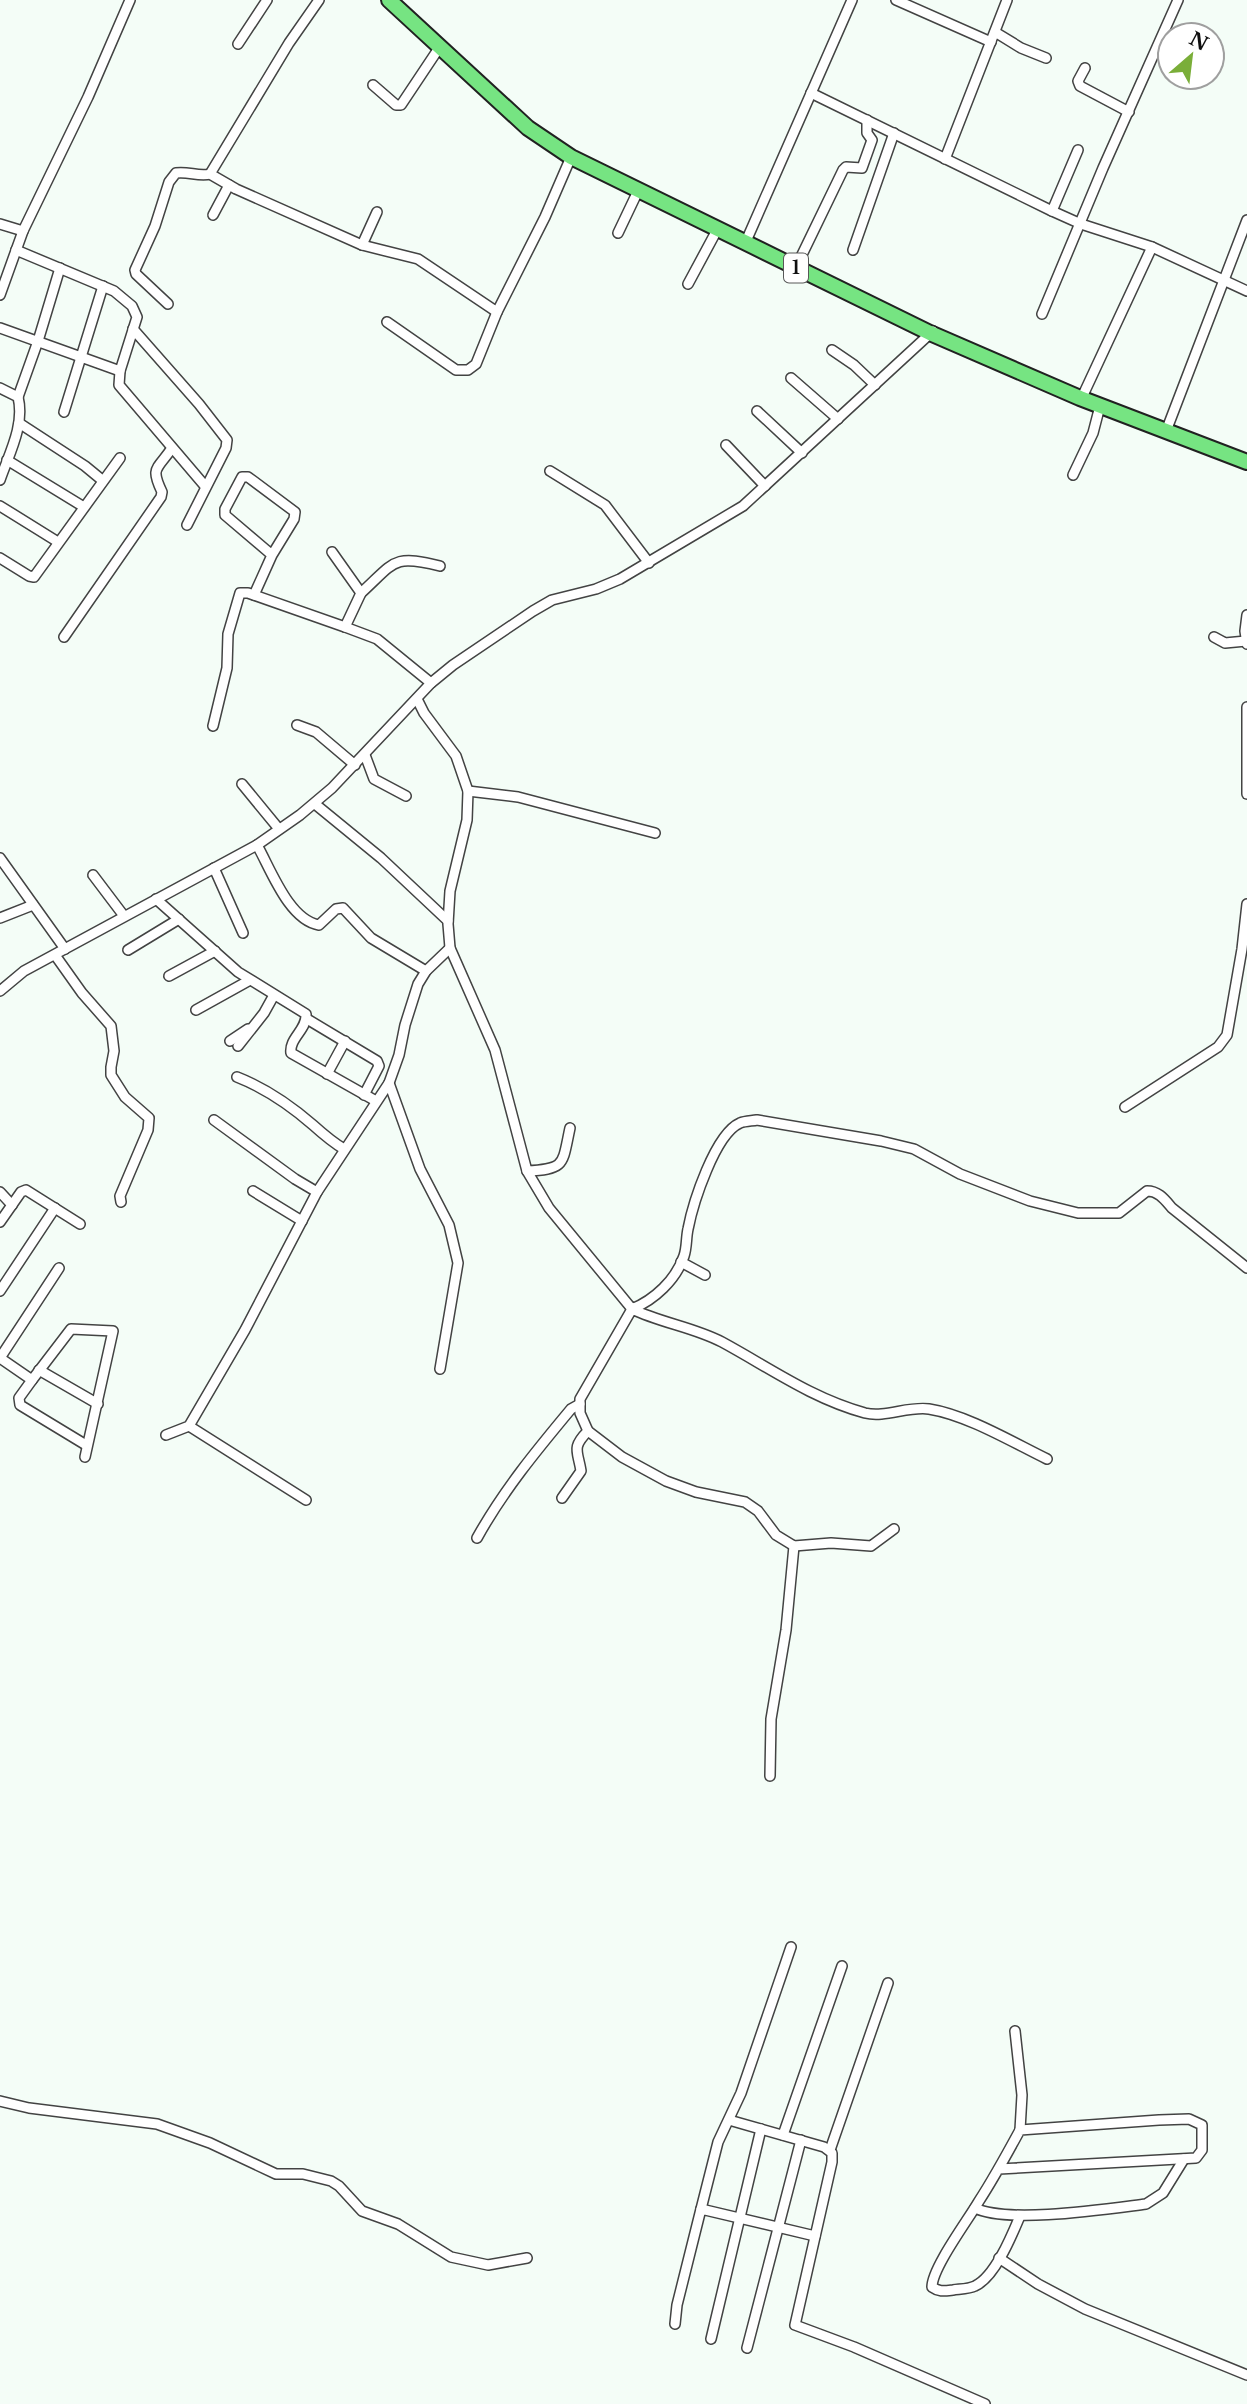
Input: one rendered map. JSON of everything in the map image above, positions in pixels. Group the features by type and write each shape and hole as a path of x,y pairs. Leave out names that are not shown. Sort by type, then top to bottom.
{"highway":[{"name":"1","path":"389,0 528,128 571,157 932,332 1100,406 1247,462"},
{"name":"1","path":"397,0 470,70 552,138 650,191 932,332 1247,456"}],"street":[{"path":"0,295 23,231 68,140 130,0"},
{"path":"238,44 267,0"},
{"path":"168,304 135,270 155,226 169,181 176,173 187,171 203,176 210,174 289,43 319,0"},
{"path":"747,239 852,0"},
{"path":"896,0 1046,58"},
{"path":"945,159 1007,0"},
{"path":"1042,314 1176,1"},
{"path":"373,85 396,105 401,105 439,48"},
{"path":"1085,68 1078,82 1080,86 1129,112"},
{"path":"811,93 1052,211 1081,224 1152,247 1247,291"},
{"path":"798,263 843,170 846,167 862,168 864,164 872,141 867,133 867,120"},
{"path":"853,250 894,133"},
{"path":"1052,211 1078,150"},
{"path":"387,322 456,370 468,370 476,364 497,312 545,217 571,157"},
{"path":"210,174 362,245 418,259 497,312"},
{"path":"213,215 229,185"},
{"path":"618,233 638,191"},
{"path":"362,245 377,212"},
{"path":"1168,426 1247,220"},
{"path":"0,223 23,231"},
{"path":"688,284 717,230"},
{"path":"1084,393 1152,247"},
{"path":"16,250 114,291 132,306 137,317 120,371 122,390 205,486"},
{"path":"0,480 19,423 21,410 18,397 60,268"},
{"path":"64,412 103,286"},
{"path":"0,328 120,371"},
{"path":"133,329 208,414 227,440 187,525"},
{"path":"0,991 24,971 257,845 315,804 365,755 431,683 533,611 552,600 596,589 649,563 743,506 932,332"},
{"path":"832,350 854,365 875,385"},
{"path":"791,378 838,419"},
{"path":"0,388 18,397"},
{"path":"1073,475 1093,433 1100,406"},
{"path":"757,411 802,453"},
{"path":"19,423 102,480"},
{"path":"726,445 765,486"},
{"path":"64,637 161,497 162,492 155,473 172,449"},
{"path":"0,558 33,577 120,458"},
{"path":"7,460 84,507"},
{"path":"550,471 606,505 649,563"},
{"path":"254,595 295,512 248,477 242,477 225,509 225,515 272,555"},
{"path":"0,506 58,542"},
{"path":"332,552 361,593"},
{"path":"345,627 361,593 393,564 409,558 440,566"},
{"path":"213,726 227,668 228,634 240,593 254,595 377,639 431,683"},
{"path":"1214,637 1225,643 1247,642 1247,615"},
{"path":"416,699 456,756 468,790 467,820 450,891 450,948 495,1050 527,1171 549,1208 632,1309 650,1318 693,1329 838,1405 869,1414 928,1409 961,1419 1047,1459"},
{"path":"1247,707 1247,794"},
{"path":"297,726 316,732 355,765"},
{"path":"365,755 374,779 406,796"},
{"path":"242,784 279,829"},
{"path":"468,790 518,797 655,832"},
{"path":"315,804 382,858 448,921"},
{"path":"257,845 293,909 303,919 319,925 336,909 343,908 371,938 426,971"},
{"path":"0,858 65,949"},
{"path":"215,868 243,933"},
{"path":"93,875 124,916"},
{"path":"156,899 238,972 306,1014 307,1019 377,1061 379,1066 364,1095"},
{"path":"1125,1107 1219,1047 1224,1041 1242,949 1247,904"},
{"path":"0,918 33,905"},
{"path":"128,950 179,919"},
{"path":"166,1435 189,1426 245,1329 317,1192 389,1083 414,996 426,971 450,948"},
{"path":"169,976 215,951"},
{"path":"55,955 82,993 111,1026 114,1051 111,1075 125,1097 149,1118 148,1130 120,1196 121,1202"},
{"path":"196,1010 250,980"},
{"path":"234,1043 256,1024 274,995"},
{"path":"307,1019 291,1044 291,1053 376,1101"},
{"path":"327,1074 345,1041"},
{"path":"237,1077 267,1090 314,1125 332,1143 344,1149"},
{"path":"389,1083 420,1169 449,1225 458,1263 440,1369"},
{"path":"214,1120 317,1192"},
{"path":"894,1529 874,1545 811,1543 794,1546 776,1535 758,1511 745,1502 696,1492 666,1481 622,1457 588,1430 580,1413 580,1399 632,1309 663,1288 681,1262 700,1187 720,1142 739,1124 757,1120 914,1149 960,1174 1030,1201 1078,1213 1119,1213 1147,1191 1152,1191 1247,1268"},
{"path":"527,1171 552,1170 557,1167 562,1159 570,1128"},
{"path":"0,1222 26,1190 80,1224"},
{"path":"253,1191 302,1221"},
{"path":"0,1192 12,1205"},
{"path":"0,1291 55,1208"},
{"path":"681,1262 705,1275"},
{"path":"32,1380 0,1358 59,1268"},
{"path":"85,1457 114,1333 71,1329 19,1398 20,1405 86,1445"},
{"path":"39,1370 98,1404"},
{"path":"477,1538 495,1504 523,1467 570,1409 580,1404"},
{"path":"189,1426 306,1500"},
{"path":"562,1498 581,1471 575,1451 588,1430"},
{"path":"770,1776 772,1719 786,1630 794,1546"},
{"path":"675,2324 677,2305 710,2164 741,2093 791,1947"},
{"path":"783,2135 842,1965"},
{"path":"830,2150 888,1983"},
{"path":"1015,2031 1023,2095 1020,2130 932,2280 932,2287 946,2291 975,2286 986,2277 999,2258 1020,2216"},
{"path":"0,2101 29,2108 157,2124 210,2143 276,2174 303,2174 331,2181 362,2211 398,2224 451,2257 488,2264 527,2258"},
{"path":"729,2120 830,2150 833,2156 795,2325 854,2347 985,2404"},
{"path":"999,2169 1196,2158 1201,2152 1204,2129 1196,2121 1159,2120 1020,2130"},
{"path":"711,2339 761,2129"},
{"path":"747,2348 801,2140"},
{"path":"975,2208 992,2215 1020,2216 1146,2204 1163,2193 1184,2159"},
{"path":"701,2209 815,2236"},
{"path":"999,2258 1038,2284 1085,2309 1247,2375"}]}
